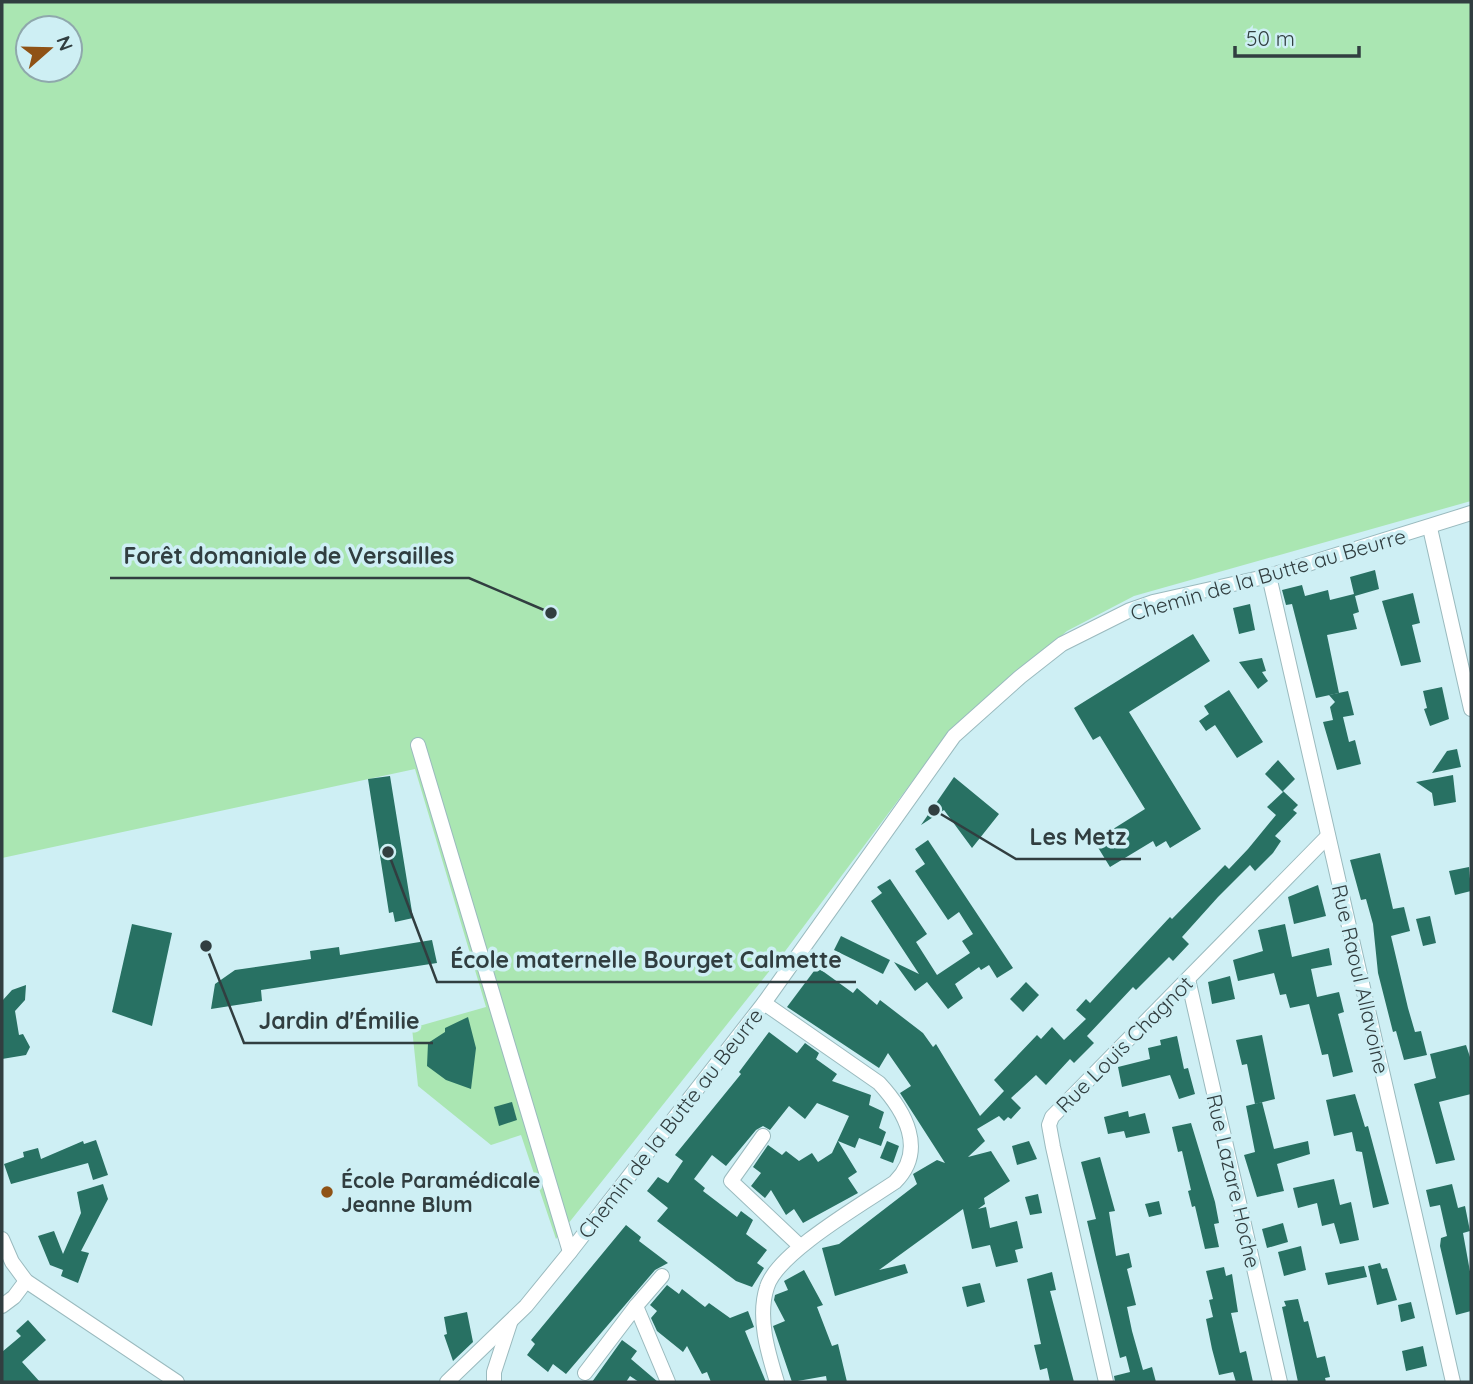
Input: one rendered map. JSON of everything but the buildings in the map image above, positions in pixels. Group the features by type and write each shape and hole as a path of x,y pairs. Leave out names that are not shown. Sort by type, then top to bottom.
{"street":[{"name":"Chemin de la Butte au Beurre","path":"447,1382 511,1321 570,1251 764,1003 954,736 1020,677 1062,644 1130,610 1153,602 1269,576 1430,528 1471,513"},
{"path":"1430,528 1471,709"},
{"name":"Rue Raoul Allavoine","path":"1269,576 1453,1382"},
{"path":"418,745 570,1251"},
{"name":"Rue Louis Chagnot","path":"1106,1382 1049,1125 1052,1117 1328,836"},
{"name":"Rue Lazare Hoche","path":"1188,979 1280,1382"},
{"path":"764,1003 879,1083 894,1099 912,1141 906,1171 895,1182 800,1246 767,1284 763,1313 768,1355 777,1382"},
{"path":"763,1136 731,1181 800,1246"},
{"path":"2,1239 12,1262 26,1281 177,1382"},
{"path":"585,1373 662,1276"},
{"path":"2,1306 14,1297 26,1281"},
{"path":"636,1306 668,1382"},
{"name":"Chemin de la Butte au Beurre","path":"494,1377 511,1321"},
{"path":"467,1361 494,1377"}],"green space":[{"path":"2,2 1471,2 1471,501 1134,596 1067,631 950,731 783,954 556,1239 521,1135 491,1145 418,1086 412,1028 486,1007 415,769 2,858"}],"place":[{"name":"Forêt domaniale de Versailles","path":"551,613"},
{"name":"Les Metz","path":"934,810"},
{"name":"École maternelle Bourget Calmette","path":"388,852"},
{"name":"Jardin d'Émilie","path":"206,946"},
{"name":"École Paramédicale Jeanne Blum","path":"327,1192"}]}
